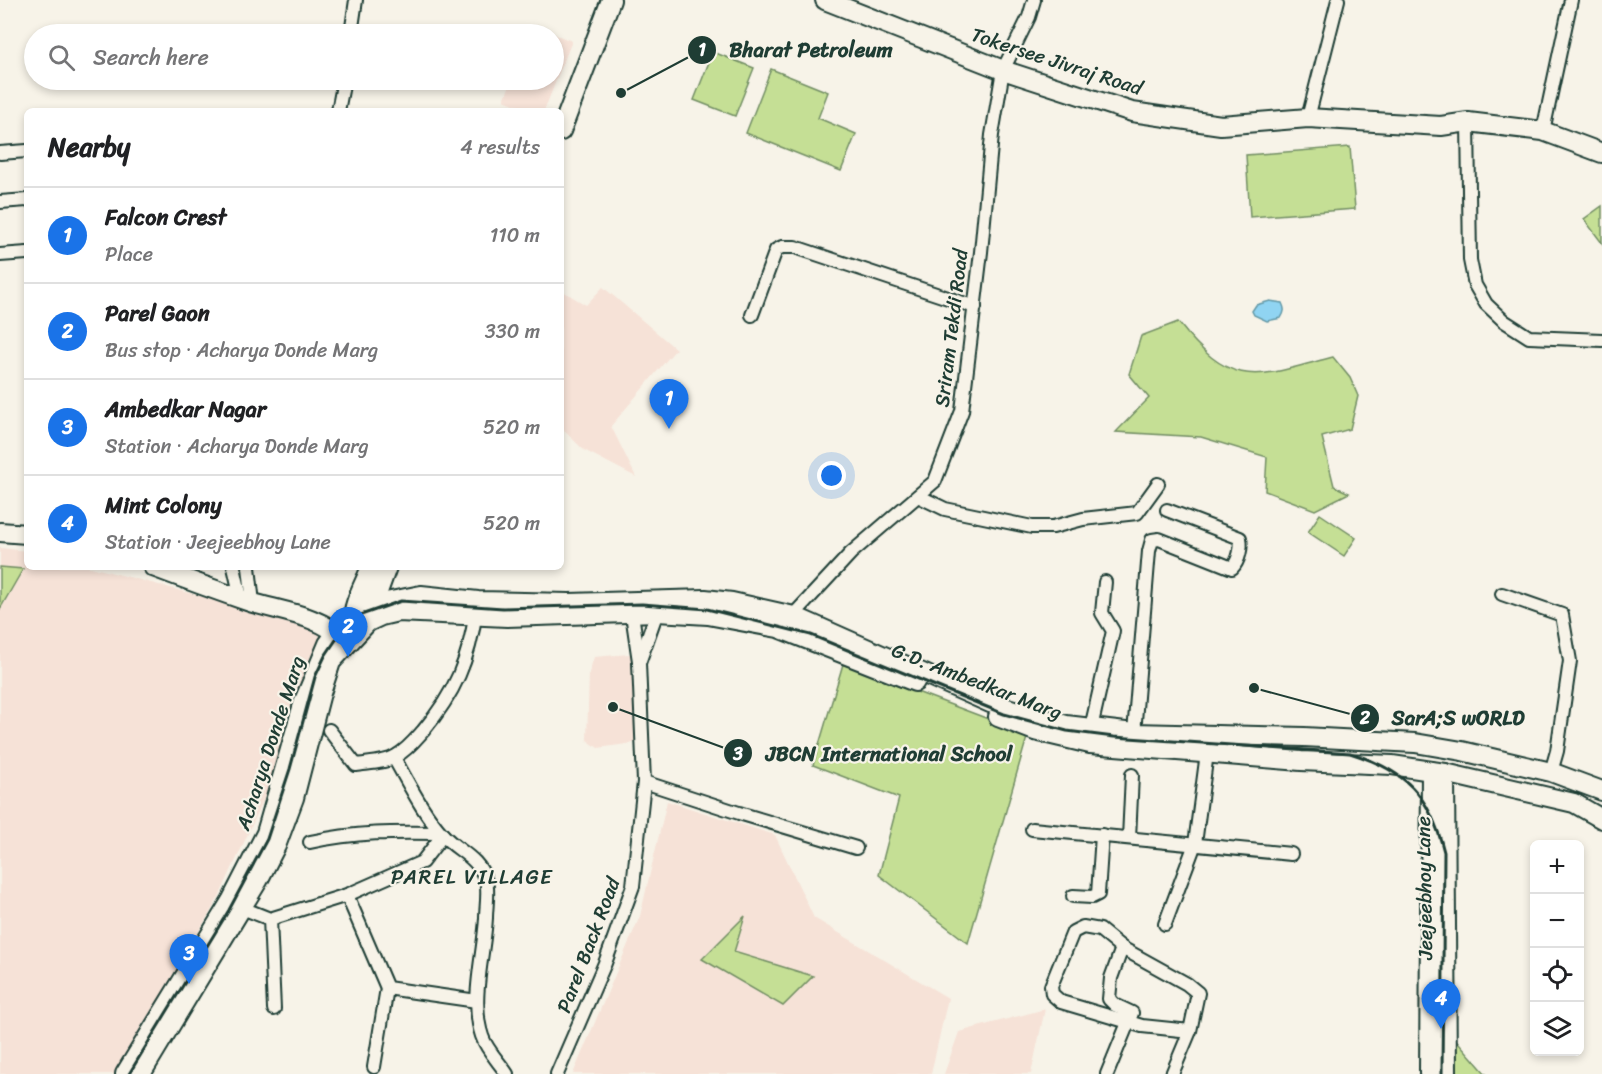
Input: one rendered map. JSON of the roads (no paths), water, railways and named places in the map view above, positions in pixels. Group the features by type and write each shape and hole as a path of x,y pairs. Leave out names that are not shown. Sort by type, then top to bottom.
{"street":[{"path":"352,24 356,0"},
{"name":"Sriram Tekdi Road","path":"778,628 794,616 851,553 935,482 962,411 992,135 1003,70 1029,17 1034,0"},
{"path":"1308,118 1338,0"},
{"name":"Tokersee Jivraj Road","path":"832,1 1003,70 1132,112 1221,125 1308,118 1441,126 1468,122 1543,131 1602,153"},
{"path":"1543,131 1569,1"},
{"path":"564,122 605,6"},
{"path":"561,108 590,45"},
{"path":"339,108 342,90"},
{"path":"1468,122 1470,260 1475,285 1486,304 1504,321 1530,337 1602,340"},
{"path":"0,153 24,151"},
{"path":"0,202 24,200"},
{"path":"752,315 776,250 782,247 795,247 975,307"},
{"path":"0,255 24,253"},
{"path":"918,496 945,510 1032,527 1053,527 1083,519 1137,513 1158,484"},
{"path":"1134,733 1149,551 1152,540 1159,539 1232,568 1242,545 1240,538 1167,510"},
{"path":"0,532 24,534"},
{"path":"161,570 247,601 294,614 346,638"},
{"path":"235,570 247,601"},
{"path":"247,601 249,570"},
{"name":"Acharya Donde Marg","path":"364,615 371,570"},
{"name":"Acharya Donde Marg","path":"141,1074 179,999 220,931 231,901 266,833 332,662 346,638 364,615 386,570"},
{"path":"1091,728 1113,631 1102,613 1105,582"},
{"path":"1502,594 1562,615 1570,661 1557,751 1551,772"},
{"path":"329,730 356,765 394,758 409,747 443,707 467,656 477,608 570,609 723,601 794,616 990,703 1010,716 1134,733 1304,737 1414,743 1462,751 1551,772 1602,790"},
{"path":"631,607 639,663"},
{"name":"G.D. Ambedkar Marg","path":"631,607 657,612 708,615 778,628 1010,716 1035,731 1090,744 1301,761 1392,765 1438,772 1574,803 1602,819"},
{"name":"Acharya Donde Marg","path":"364,615 381,616 398,612 477,608"},
{"name":"Parel Back Road","path":"557,1074 605,963 633,886 644,782 639,663 657,612"},
{"name":"Acharya Donde Marg","path":"220,931 242,908 276,846 294,798 302,735"},
{"path":"1165,924 1195,844 1207,753"},
{"path":"394,758 428,816 455,847 466,852 477,865 486,882 485,935 477,1001 482,1037 507,1074"},
{"name":"Jeejeebhoy Lane","path":"1438,772 1438,922 1447,1074"},
{"path":"1129,838 1132,775"},
{"path":"644,782 856,848"},
{"path":"1032,829 1291,854"},
{"path":"310,842 347,834 383,831 442,834"},
{"path":"242,908 270,919 347,895 422,862 442,834"},
{"path":"1073,896 1092,897 1098,894 1102,835"},
{"path":"347,895 387,988 374,1067"},
{"path":"270,919 274,1009"},
{"path":"1430,1074 1438,922"},
{"path":"1172,1074 1190,1031 1198,993 1187,984 1122,948 1100,930 1083,927 1072,932 1051,986 1052,994 1061,1002 1142,1026 1190,1031"},
{"path":"1107,1074 1132,1013 1115,1005 1109,999 1111,978 1122,948"},
{"path":"387,988 477,1001"},
{"name":"Acharya Donde Marg","path":"125,1074 179,999"}],"water":[{"path":"1270,301 1282,303 1284,310 1281,318 1267,321 1254,315 1252,311 1256,305"}],"railway":[{"path":"129,1074 229,910 267,839 290,769 315,677 325,656 344,628 361,615 401,601 503,608 642,604 707,609 811,635 1004,714 1067,731 1114,737 1350,753 1369,760 1400,777 1423,800 1438,832 1444,852 1442,1074"}],"place":[{"name":"Bharat Petroleum","path":"621,93"},
{"name":"Falcon Crest","path":"669,429"},
{"name":"Parel Gaon","path":"348,657"},
{"name":"SarA;S wORLD","path":"1254,688"},
{"name":"JBCN International School","path":"613,707"},
{"name":"Ambedkar Nagar","path":"189,984"},
{"name":"Mint Colony","path":"1441,1029"}],"district":[{"name":"PAREL VILLAGE","path":"472,877"}]}
